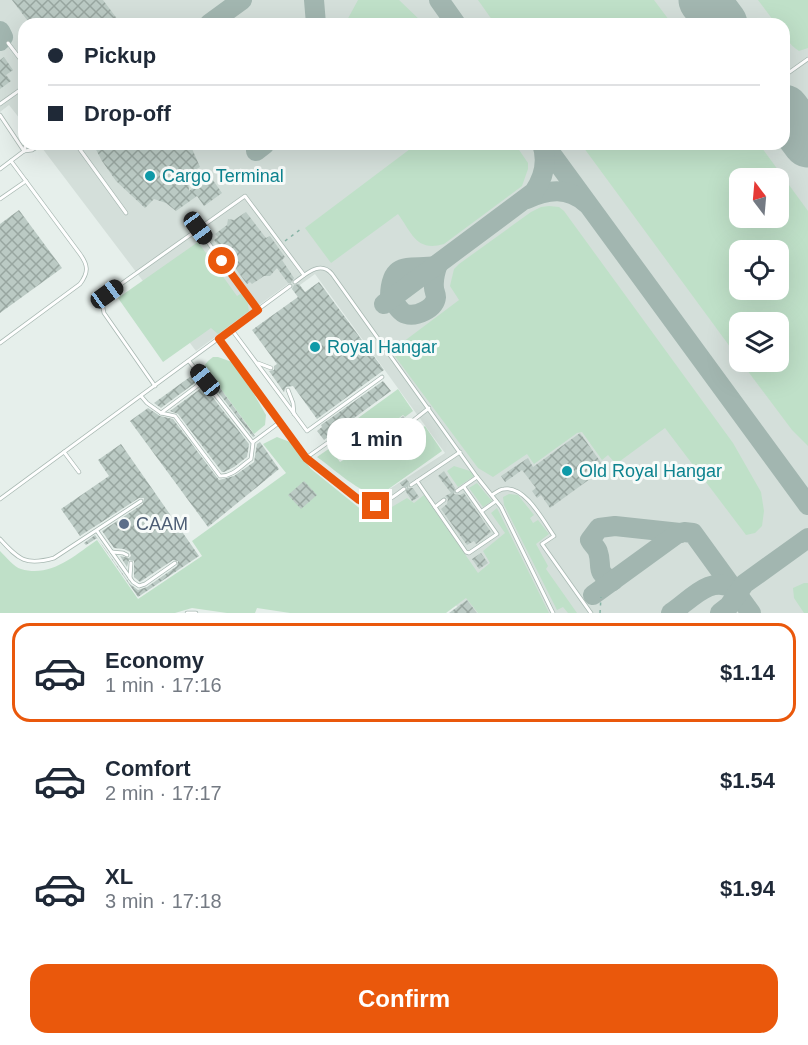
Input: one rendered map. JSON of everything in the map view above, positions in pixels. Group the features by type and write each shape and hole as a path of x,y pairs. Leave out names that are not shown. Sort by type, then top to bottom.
{"lane":[{"path":"8,43 18,56"},
{"path":"790,72 808,59"},
{"path":"0,104 18,91"},
{"path":"0,115 18,142"},
{"path":"0,169 24,151 32,150"},
{"path":"80,150 126,213"},
{"path":"0,343 80,284 86,276 87,269 80,254 11,161"},
{"path":"0,199 26,181"},
{"path":"155,386 104,312 102,303 107,294 245,196 304,276"},
{"path":"198,228 258,310"},
{"path":"295,282 318,268 329,270 477,477 501,507 553,613"},
{"path":"0,499 290,286"},
{"path":"232,330 307,431 382,377"},
{"path":"219,339 306,458 317,468 367,504 376,506 386,502 404,489"},
{"path":"141,396 147,404 161,413 175,416 220,476 227,476 251,459 252,442 189,361"},
{"path":"256,363 271,368"},
{"path":"161,413 205,380"},
{"path":"288,390 294,414"},
{"path":"410,423 429,408"},
{"path":"252,442 280,422"},
{"path":"306,458 340,434"},
{"path":"64,452 79,472"},
{"path":"411,485 460,452"},
{"path":"457,491 477,477"},
{"path":"417,481 469,554 497,534 464,487"},
{"path":"492,495 504,488 520,492 528,500 554,536 542,544 591,613"},
{"path":"435,507 444,500"},
{"path":"0,539 12,553 23,561 38,563 54,558 141,501"},
{"path":"482,511 496,501"},
{"path":"97,531 130,578 139,585 145,584 175,562"},
{"path":"112,552 127,555"},
{"path":"130,578 131,562"},
{"path":"187,613 196,613"}],"path":[{"path":"281,244 301,229"},
{"path":"600,613 602,597"}],"shaded area":[{"path":"0,0 808,0 808,613 462,613 374,499 445,453 315,274 293,290 288,284 196,351 44,150 790,150 790,18 18,18 18,116 9,105 0,112"}],"green space":[{"path":"358,0 399,0 418,18 348,18"},
{"path":"478,0 654,0 668,18 491,18"},
{"path":"758,0 808,0 808,48 799,51 790,44 790,18 772,18"},
{"path":"409,150 519,150 528,163 522,186 444,244 435,246 421,243 411,234 398,214 331,263 305,228"},
{"path":"585,150 763,150 777,168 729,168 729,228 789,228 789,185 808,211 808,446 792,430 748,372 789,372 789,312 729,312 729,345"},
{"path":"549,206 559,207 564,211 733,443 761,492 764,511 762,526 755,533 746,535 665,428 616,464 608,455 602,460 582,432 577,433 534,464 527,454 493,477 478,468 391,351 459,300 450,286 454,269 459,264 531,212"},
{"path":"198,242 237,296 242,293 247,299 249,311 218,334 211,328 163,362 118,298"},
{"path":"213,357 232,362 243,375 266,415 265,425 254,434 204,366"},
{"path":"398,389 413,411 405,417 403,415 378,434 391,451 425,426 442,451 380,495 372,494 347,480 317,457 330,448 340,462 350,456 339,441 346,434 343,429"},
{"path":"277,437 290,442 311,469 368,515 380,514 407,498 414,503 424,495 478,573 490,563 483,551 505,533 491,513 497,508 549,613 478,613 466,598 446,613 290,613 257,608 255,613 227,613 192,608 175,613 0,613 0,551 18,568 32,571 42,570 62,564 97,540 138,599 202,556 192,541 286,473 263,444"},
{"path":"454,466 470,471 474,476 458,487 447,471"},
{"path":"477,483 492,501 483,507 469,488"},
{"path":"509,494 518,495 534,515 530,518 533,523 538,520 549,534 536,544 548,566 546,569 577,613 568,613 563,607 557,610 504,505 503,497"},
{"path":"808,583 808,613 804,613 794,598 793,588"}],"building":[{"path":"12,0 103,0 116,18 26,18"},
{"path":"4,57 13,70 6,75 11,81 0,89 0,60"},
{"name":"Cargo Terminal","path":"96,150 193,150 200,167 188,174 189,191 210,176 222,193 204,206 197,196 176,211 166,203 154,199 145,208 116,181"},
{"path":"19,210 62,268 0,313 0,224"},
{"path":"246,212 266,238 270,236 285,257 282,260 294,278 291,283 288,283 277,268 270,276 264,276 252,284 250,282 247,284 214,240 218,237 215,234 227,225 228,219 234,220"},
{"name":"Royal Hangar","path":"319,282 384,370 317,419 293,386 286,387 284,392 269,371 274,370 277,364 252,330 298,297 292,289 294,285 299,284 305,292"},
{"path":"204,366 255,436 253,437 200,369"},
{"path":"194,374 199,380 161,408 154,403"},
{"path":"383,381 391,391 324,440 317,431 322,427 321,425"},
{"path":"204,386 249,444 247,457 224,472 178,414 170,411"},
{"path":"148,408 160,416 173,419 219,480 234,476 254,462 257,444 260,442 279,469 208,527 130,421"},
{"path":"403,416 407,425 415,432 391,450 379,433"},
{"name":"Old Royal Hangar","path":"580,433 605,468 550,508 541,495 537,498 532,491 536,488 522,470 505,482 501,476 528,458 533,467"},
{"name":"CAAM","path":"121,444 199,556 138,597 97,538 86,545 84,543 95,535 130,584 138,590 147,587 177,566 178,561 173,560 140,582 134,577 134,561 129,560 127,567 120,556 129,558 130,552 114,548 102,531 143,504 144,498 139,498 80,536 61,509 109,476 98,460"},
{"path":"444,471 455,488 454,494 464,493 491,532 476,544 474,541 467,545 441,509 447,504 448,499 445,496 451,493 438,476"},
{"path":"406,479 409,482 408,488 413,488 419,497 412,501 406,492 407,487 400,483"},
{"path":"304,481 317,495 301,509 288,495"},
{"path":"481,553 488,563 479,569 472,559"},
{"path":"467,600 477,613 449,613"}],"taxiway":[{"path":"217,18 242,0"},
{"path":"314,0 316,18"},
{"path":"439,0 452,18"},
{"path":"0,31 3,37 0,41"},
{"path":"384,304 534,192 544,169 543,150"},
{"path":"548,150 808,505"},
{"path":"527,199 543,193 558,191 572,194 586,203"},
{"path":"436,266 410,267 398,271 394,276 390,296 403,313 410,315 420,313 435,301 434,282 438,264"},
{"path":"613,581 601,572 597,549 590,540 599,528 615,526 680,533"},
{"path":"593,595 677,534 693,533 751,613"},
{"path":"720,613 729,606 744,584 808,538"},
{"path":"671,613 709,586 726,586 735,590 735,594"}],"runway":[{"path":"704,0 718,18"},
{"path":"790,118 808,142"}],"place":[{"name":"Cargo Terminal","path":"150,176"},
{"name":"Royal Hangar","path":"315,347"},
{"name":"Old Royal Hangar","path":"567,471"},
{"name":"CAAM","path":"124,524"}],"route":[{"path":"222,261 258,310 219,339 306,458 359,500 376,506"}]}
